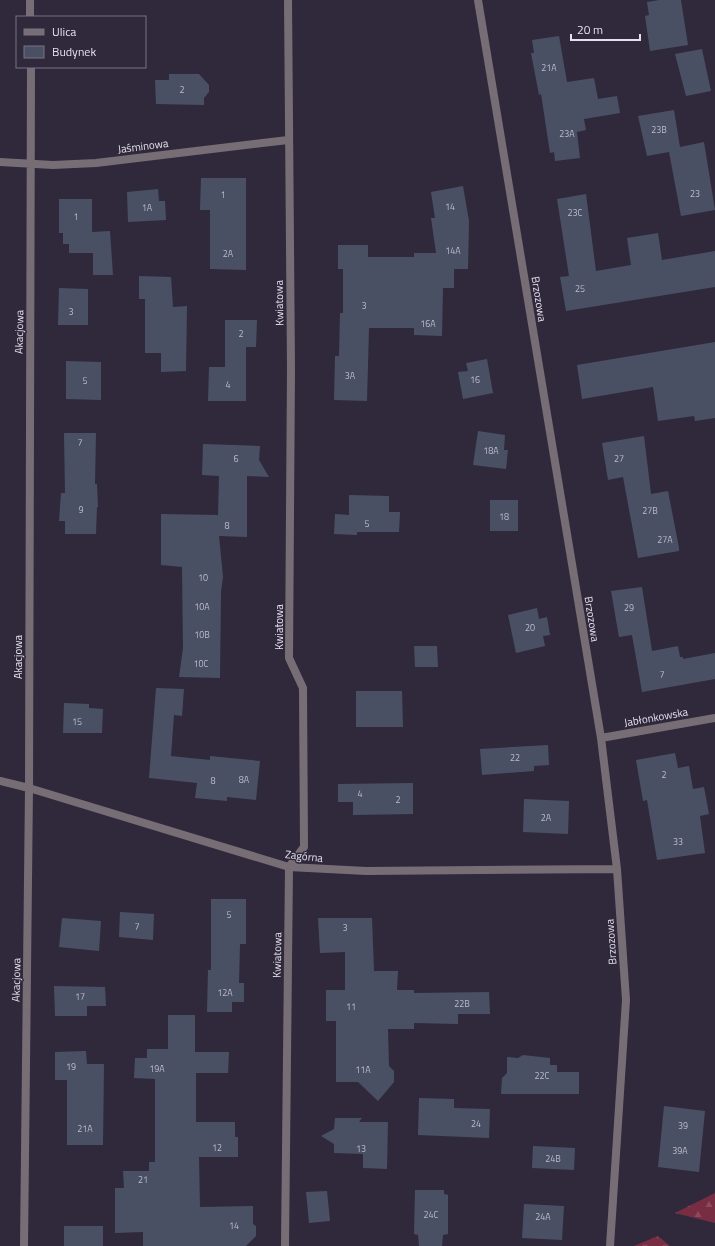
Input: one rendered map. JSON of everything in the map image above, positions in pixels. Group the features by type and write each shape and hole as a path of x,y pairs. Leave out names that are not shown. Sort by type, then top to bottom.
{"street":[{"path":"30,0 30,16"},
{"name":"Kwiatowa","path":"285,1246 289,868 304,847 303,688 289,658 291,369 288,0"},
{"name":"Brzozowa","path":"478,0 601,738 617,869 626,1000 610,1246"},
{"name":"Akacjowa","path":"24,1246 29,788 29,424 32,163 31,68"},
{"name":"Jaśminowa","path":"0,162 53,165 96,163 288,140"},
{"name":"Jabłonkowska","path":"601,738 715,718"},
{"name":"Zagórna","path":"0,781 29,788 289,868 366,871 617,869"}],"green space":[{"path":"715,1193 715,1223 675,1213"},
{"path":"658,1236 670,1246 634,1246"}],"building":[{"path":"659,0 681,0 688,45 650,51 645,16 649,15 647,2"},
{"path":"559,36 567,82 594,78 598,99 617,96 620,113 584,119 586,130 577,132 580,158 555,161 554,152 550,153 541,94 539,95 531,53 534,53 532,40"},
{"path":"702,49 711,91 686,96 675,54"},
{"path":"169,74 199,74 209,85 209,92 204,98 204,105 156,104 155,80 169,80"},
{"path":"674,110 680,147 704,142 715,210 681,216 669,152 647,156 638,116"},
{"path":"201,178 246,178 246,270 210,269 210,210 200,210"},
{"path":"463,186 469,221 468,269 454,269 454,288 443,288 442,336 414,335 414,328 369,328 367,401 334,400 335,356 339,356 340,313 343,313 343,269 338,269 338,245 368,245 368,257 414,257 414,253 436,253 431,218 435,218 431,192"},
{"path":"158,189 159,201 165,201 166,220 128,222 127,192"},
{"path":"586,194 596,271 631,265 627,238 658,233 662,260 715,251 715,287 566,311 560,277 569,276 557,199"},
{"path":"59,199 92,199 92,232 110,231 113,275 93,275 93,253 69,253 69,244 63,244 63,233 59,233"},
{"path":"139,276 171,277 173,307 187,306 186,371 161,372 161,353 145,353 145,299 139,299"},
{"path":"59,288 88,289 88,325 58,325"},
{"path":"225,320 257,320 256,347 246,347 246,401 208,401 209,367 225,367"},
{"path":"715,342 715,418 695,421 694,416 658,421 653,387 582,399 577,365"},
{"path":"487,359 493,393 463,399 458,372 468,371 466,363"},
{"path":"66,361 101,362 101,400 66,399"},
{"path":"478,431 505,435 504,450 508,450 506,469 473,465"},
{"path":"64,433 96,433 95,484 97,484 98,507 96,534 65,534 65,521 59,521 61,493 65,493"},
{"path":"644,436 651,494 668,491 679,551 638,558 623,477 608,480 602,443"},
{"path":"203,444 260,446 259,460 269,477 247,476 247,537 219,536 223,577 221,592 220,678 179,677 183,648 182,567 161,565 161,514 218,515 219,476 202,475"},
{"path":"349,495 389,496 389,512 400,512 399,532 357,532 357,535 334,534 335,514 349,515"},
{"path":"490,500 518,500 518,531 490,531"},
{"path":"642,587 652,651 678,646 680,657 683,657 683,659 715,653 715,679 642,692 632,635 619,637 611,591"},
{"path":"537,608 539,619 547,617 550,635 543,636 545,646 516,653 508,615"},
{"path":"414,646 437,646 438,667 415,667"},
{"path":"156,688 184,689 182,716 174,715 171,756 210,760 210,756 260,761 256,800 227,797 227,801 195,798 197,783 149,778"},
{"path":"356,691 402,691 403,727 356,727"},
{"path":"64,703 89,704 89,708 103,709 102,733 63,733"},
{"path":"548,745 549,765 534,766 534,771 482,775 480,749"},
{"path":"675,753 678,768 689,766 693,789 704,787 709,814 700,816 705,853 657,860 647,800 643,801 636,760"},
{"path":"413,783 413,814 353,815 353,802 338,802 338,784"},
{"path":"524,799 569,801 568,834 523,832"},
{"path":"211,899 246,899 246,944 240,944 239,983 244,983 244,1002 232,1002 232,1012 207,1012 208,970 211,970"},
{"path":"120,912 154,914 153,940 119,937"},
{"path":"62,918 101,921 99,951 59,947"},
{"path":"318,918 372,918 374,971 398,971 397,990 414,990 414,993 489,992 490,1014 458,1014 458,1024 414,1023 414,1029 388,1029 389,1066 394,1071 394,1082 378,1101 358,1082 336,1082 336,1021 326,1021 326,990 345,990 345,952 320,953"},
{"path":"54,986 105,987 106,1006 87,1006 87,1016 55,1016"},
{"path":"168,1015 195,1015 195,1052 229,1052 228,1073 196,1073 196,1122 235,1122 235,1137 238,1137 238,1157 199,1157 200,1207 253,1206 253,1224 256,1226 256,1236 246,1246 143,1246 143,1232 115,1233 115,1188 124,1188 123,1171 149,1171 149,1162 155,1162 155,1079 134,1078 135,1058 147,1058 147,1049 168,1049"},
{"path":"86,1051 87,1064 104,1064 103,1145 67,1145 67,1080 55,1080 55,1052"},
{"path":"523,1055 550,1058 550,1065 557,1065 557,1072 579,1072 579,1094 501,1094 502,1078 507,1073 507,1057 518,1058"},
{"path":"419,1098 454,1099 454,1108 490,1109 489,1138 418,1135"},
{"path":"664,1106 705,1111 699,1172 658,1167"},
{"path":"335,1118 362,1118 359,1122 388,1122 387,1169 363,1168 363,1154 334,1153 334,1144 321,1136 334,1129"},
{"path":"533,1146 575,1148 574,1170 532,1168"},
{"path":"415,1190 444,1190 444,1194 448,1195 448,1234 443,1235 442,1246 419,1246 418,1235 414,1234"},
{"path":"327,1191 330,1221 309,1223 306,1192"},
{"path":"524,1204 564,1206 562,1240 522,1238"},
{"path":"64,1226 103,1226 103,1246 64,1246"}]}
